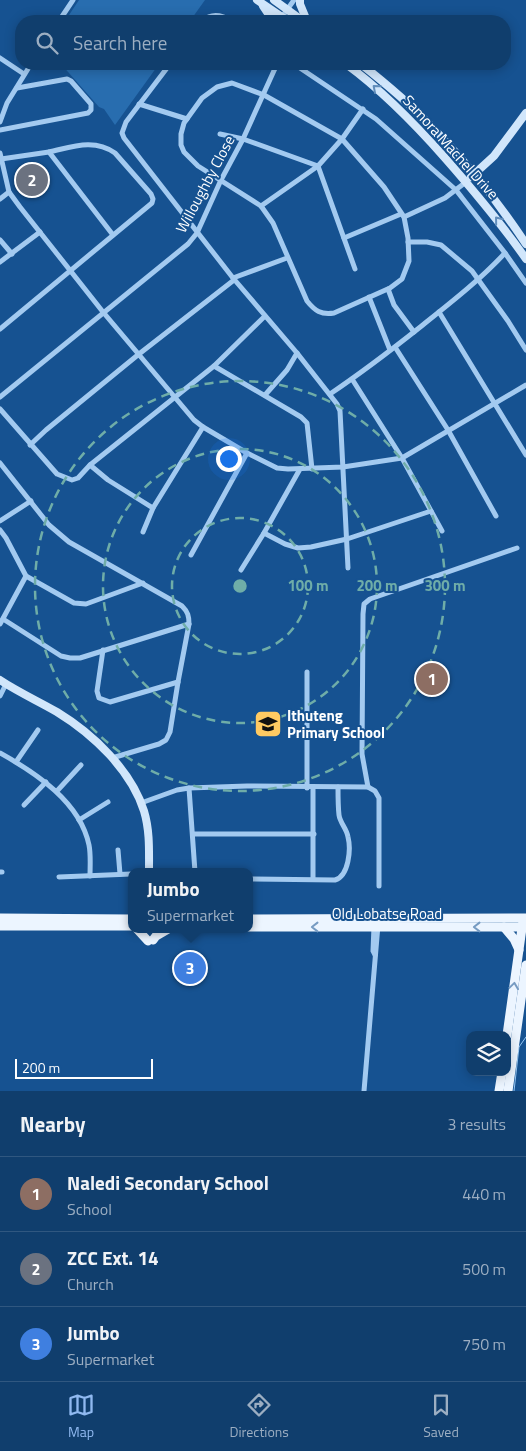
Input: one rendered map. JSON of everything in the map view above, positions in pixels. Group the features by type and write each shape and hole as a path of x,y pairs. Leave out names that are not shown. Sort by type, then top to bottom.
{"main road":[{"path":"274,0 295,15"},
{"path":"300,0 303,15"},
{"path":"260,2 277,15"},
{"path":"260,2 269,15"},
{"name":"Samora Machel Drive","path":"354,70 378,89 416,125 503,226 526,259"},
{"name":"Samora Machel Drive","path":"369,70 430,125 474,174 526,244"},
{"path":"466,182 500,149 526,113"},
{"path":"3,682 58,712 81,728 112,758 132,784 141,803 150,841 149,868"},
{"path":"121,919 128,916"},
{"path":"0,918 128,919"},
{"name":"Old Lobatse Road","path":"253,919 504,927 524,922"},
{"path":"508,1031 524,922"},
{"name":"Old Lobatse Road","path":"253,927 376,923 524,922"},
{"path":"0,926 128,926"},
{"path":"504,927 514,940 519,951"},
{"path":"141,933 150,941 161,933"},
{"path":"508,1091 526,964"},
{"path":"499,1091 501,1076"}],"street":[{"path":"63,15 73,0"},
{"path":"285,15 294,0"},
{"path":"0,58 15,68"},
{"path":"18,70 24,74"},
{"path":"0,122 7,103 27,70"},
{"path":"165,70 126,122 122,133 233,279 338,404 340,411 348,568"},
{"name":"Willoughby Close","path":"0,397 188,244 197,233 274,70"},
{"path":"303,70 376,119 456,190 506,252 526,283"},
{"path":"0,130 88,113 91,110 91,104 71,81 67,79 16,88"},
{"path":"232,83 264,95 342,139 384,187 402,215 408,242 409,261 406,273 402,279 388,289 334,313 326,314 312,308 287,258 273,223 262,206 198,166 184,152 181,145 181,134 187,119 209,91 224,84 232,83"},
{"path":"139,104 187,119"},
{"path":"262,206 318,166 342,139 363,109"},
{"path":"220,134 243,138 318,166 355,269"},
{"path":"0,329 71,269 152,203 152,194 114,153 107,147 90,144 49,152 0,156 9,192 71,269 103,312 175,397 203,427 247,453 277,468 300,469 343,467 402,458 526,385"},
{"path":"49,152 114,235"},
{"path":"344,238 445,198 466,182"},
{"path":"0,199 9,192"},
{"path":"0,262 40,232"},
{"path":"0,240 12,254"},
{"path":"408,242 427,242 440,245 465,265 479,278 526,350"},
{"path":"330,394 439,312 506,252"},
{"path":"30,445 233,279 287,258"},
{"path":"388,289 394,305 414,332"},
{"path":"369,297 392,349 448,430 496,516"},
{"path":"439,312 526,456"},
{"path":"0,409 57,474 72,480 78,478 90,465 214,366 265,316"},
{"path":"265,395 287,370 297,353"},
{"path":"214,366 301,417 307,423 312,469"},
{"path":"352,379 402,458 442,531"},
{"path":"143,532 153,508 203,427"},
{"path":"191,555 247,453"},
{"path":"0,463 50,526 69,542 143,583 182,606 187,611 190,624 170,732 166,740 159,744 112,758"},
{"path":"90,465 108,480 153,508"},
{"path":"241,570 300,469"},
{"path":"0,521 31,501"},
{"path":"264,533 285,544 298,548 311,547 347,539 431,510"},
{"path":"0,530 26,576 74,603 86,604 143,583"},
{"path":"368,787 362,754 364,604 370,599 517,548"},
{"path":"26,576 1,622 61,656 80,658 190,624"},
{"path":"103,650 97,691 99,698 103,700 110,702 178,682"},
{"path":"307,672 310,788 314,834 313,879"},
{"path":"0,696 3,682"},
{"path":"16,762 38,730"},
{"path":"0,753 57,791 79,820 89,848 90,876"},
{"path":"57,791 81,765"},
{"path":"24,804 46,782"},
{"path":"141,803 177,790 189,788 247,786 368,787 375,791 379,798 379,886"},
{"path":"253,879 337,880 343,874 347,861 348,836 339,815 338,787"},
{"path":"189,788 195,868"},
{"path":"79,820 108,802"},
{"path":"193,834 314,834"},
{"path":"118,850 120,874"},
{"path":"59,877 128,874"},
{"path":"364,1091 375,955 377,950 376,923"}],"shaded area":[{"path":"79,0 205,0 194,15 69,15"},
{"path":"66,70 155,70 115,125 104,109 99,107"}],"waterway":[{"path":"514,1091 519,1047 526,1037"}],"place":[{"name":"ZCC Ext. 14","path":"32,180"},
{"name":"Naledi Secondary School","path":"432,679"},
{"name":"Ithuteng Primary School","path":"268,724"},
{"name":"Jumbo","path":"190,968"}]}
